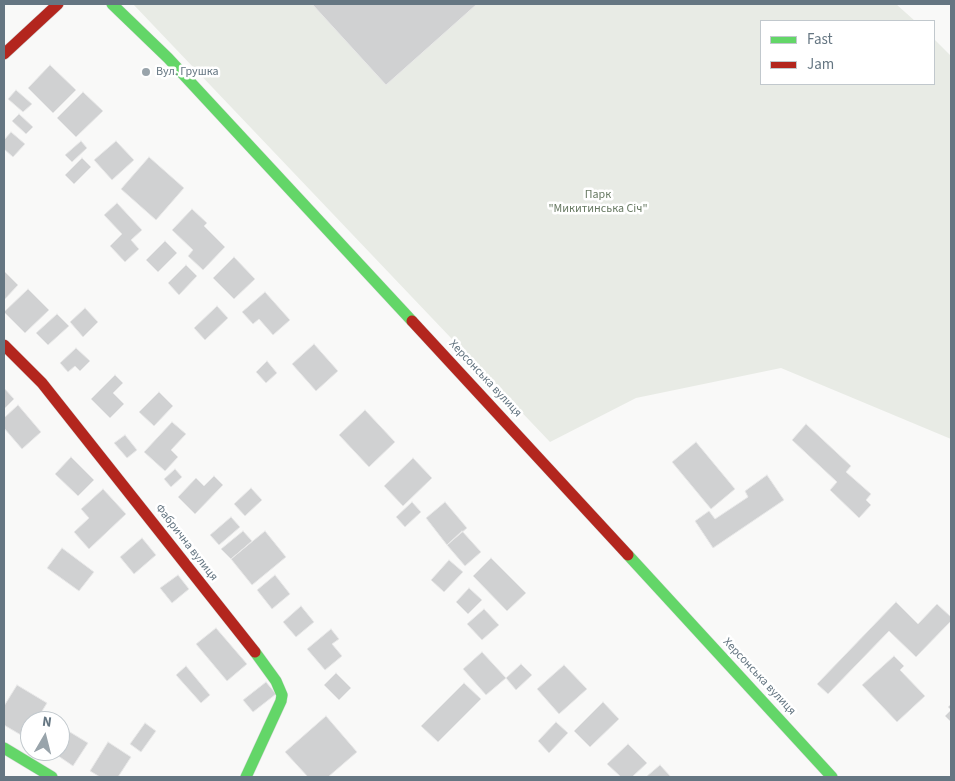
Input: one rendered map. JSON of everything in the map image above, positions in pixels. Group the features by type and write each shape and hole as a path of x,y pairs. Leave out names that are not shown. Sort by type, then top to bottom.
{"main road":[{"path":"4,54 58,4"},
{"name":"Херсонська вулиця","path":"112,4 168,58 282,178 832,777"},
{"name":"Фабрична вулиця","path":"4,345 42,383 254,651 276,682 282,695 282,701 246,777"},
{"path":"4,748 52,777"}],"green space":[{"name":"Парк \"Микитинська Січ\"","path":"133,4 896,4 914,20 760,20 760,85 935,85 935,40 951,56 951,439 781,368 636,398 550,442"}],"building":[{"path":"312,4 477,4 386,85"},
{"path":"50,65 76,90 53,113 28,88"},
{"path":"16,90 32,104 23,112 8,99"},
{"path":"83,92 103,111 76,137 57,118"},
{"path":"19,114 33,127 26,134 12,121"},
{"path":"11,132 25,144 13,157 4,149 4,140"},
{"path":"81,141 87,148 72,162 65,155"},
{"path":"116,141 134,160 112,180 94,160"},
{"path":"149,157 184,188 156,220 121,189"},
{"path":"82,158 91,167 74,184 65,175"},
{"path":"117,203 142,230 131,240 139,249 125,262 110,246 122,234 104,215"},
{"path":"192,209 207,223 204,226 225,247 203,270 188,256 193,250 172,230"},
{"path":"165,241 177,253 158,272 146,260"},
{"path":"234,257 255,279 234,299 213,278"},
{"path":"186,265 197,276 179,295 168,283"},
{"path":"4,271 18,285 4,300"},
{"path":"28,289 49,310 25,333 4,312"},
{"path":"265,292 290,320 273,335 259,319 253,324 242,312"},
{"path":"217,306 228,318 205,340 194,328"},
{"path":"85,308 98,322 83,337 70,322"},
{"path":"57,314 69,326 48,345 36,333"},
{"path":"314,344 338,371 316,391 292,364"},
{"path":"76,348 90,361 80,371 75,366 68,372 60,363"},
{"path":"267,361 277,373 266,383 256,372"},
{"path":"115,375 123,383 113,393 124,404 110,418 91,399"},
{"path":"4,388 14,399 4,409"},
{"path":"159,392 173,406 154,426 139,412"},
{"path":"18,405 41,432 22,449 4,428 4,418"},
{"path":"365,410 395,442 369,467 339,435"},
{"path":"172,422 186,434 171,450 178,457 165,471 144,452"},
{"path":"806,424 851,466 846,472 871,494 866,500 871,505 859,518 830,490 837,482 792,440"},
{"path":"125,435 137,450 127,458 114,443"},
{"path":"696,442 735,489 711,509 672,462"},
{"path":"71,457 94,480 78,496 55,474"},
{"path":"413,458 432,478 403,506 384,486"},
{"path":"175,469 182,477 171,487 164,479"},
{"path":"767,475 784,500 713,548 695,521 709,511 715,519 748,497 745,491"},
{"path":"214,476 223,485 195,514 178,497 196,478 204,486"},
{"path":"251,488 262,500 245,516 234,504"},
{"path":"103,489 126,514 89,549 74,532 89,518 81,509"},
{"path":"412,502 421,512 405,527 396,517"},
{"path":"445,502 467,528 447,545 426,518"},
{"path":"231,517 240,527 219,545 210,535"},
{"path":"243,531 252,541 231,559 221,549"},
{"path":"265,531 286,557 252,585 231,559"},
{"path":"462,531 481,552 465,566 447,545"},
{"path":"142,538 156,555 134,574 120,557"},
{"path":"62,548 94,572 79,591 47,568"},
{"path":"491,558 526,593 507,611 473,576"},
{"path":"449,560 463,572 444,592 431,580"},
{"path":"178,575 189,589 172,603 160,588"},
{"path":"275,575 290,594 272,609 257,590"},
{"path":"469,588 482,600 468,614 456,602"},
{"path":"896,602 918,624 937,604 951,617 951,621 916,657 889,631 828,694 817,684"},
{"path":"301,606 314,622 296,637 283,622"},
{"path":"484,609 499,625 482,640 467,624"},
{"path":"216,628 247,664 227,681 196,644"},
{"path":"331,629 339,639 332,644 342,656 325,670 307,649"},
{"path":"482,652 506,678 486,695 463,669"},
{"path":"894,656 904,666 900,670 925,696 897,722 862,685"},
{"path":"521,664 532,675 516,690 506,678"},
{"path":"564,665 587,689 559,714 537,689"},
{"path":"186,666 210,695 201,703 176,675"},
{"path":"336,673 351,688 339,700 324,685"},
{"path":"266,682 276,694 253,712 243,700"},
{"path":"464,683 481,699 438,742 421,726"},
{"path":"17,685 47,703 42,711 20,711 20,734 4,725 4,706"},
{"path":"603,702 619,719 590,747 574,731"},
{"path":"951,710 951,722 945,716"},
{"path":"326,716 357,752 328,777 308,777 285,752"},
{"path":"556,722 568,733 549,753 538,741"},
{"path":"145,723 156,731 141,752 130,744"},
{"path":"70,732 88,743 73,766 66,761 70,761"},
{"path":"108,742 131,757 118,777 100,777 90,771"},
{"path":"628,744 647,763 632,777 621,777 607,764"},
{"path":"660,765 671,777 646,777"}],"traffic: fast":[{"path":"112,4 168,58 412,321"},
{"path":"628,555 832,777"},
{"path":"246,777 282,695 276,681 255,652"},
{"path":"4,748 52,777"}],"traffic: jam":[{"path":"4,54 58,4"},
{"path":"412,321 628,555"},
{"path":"4,345 42,383 255,652"}],"place":[{"name":"Вул. Грушка","path":"146,72"}]}
